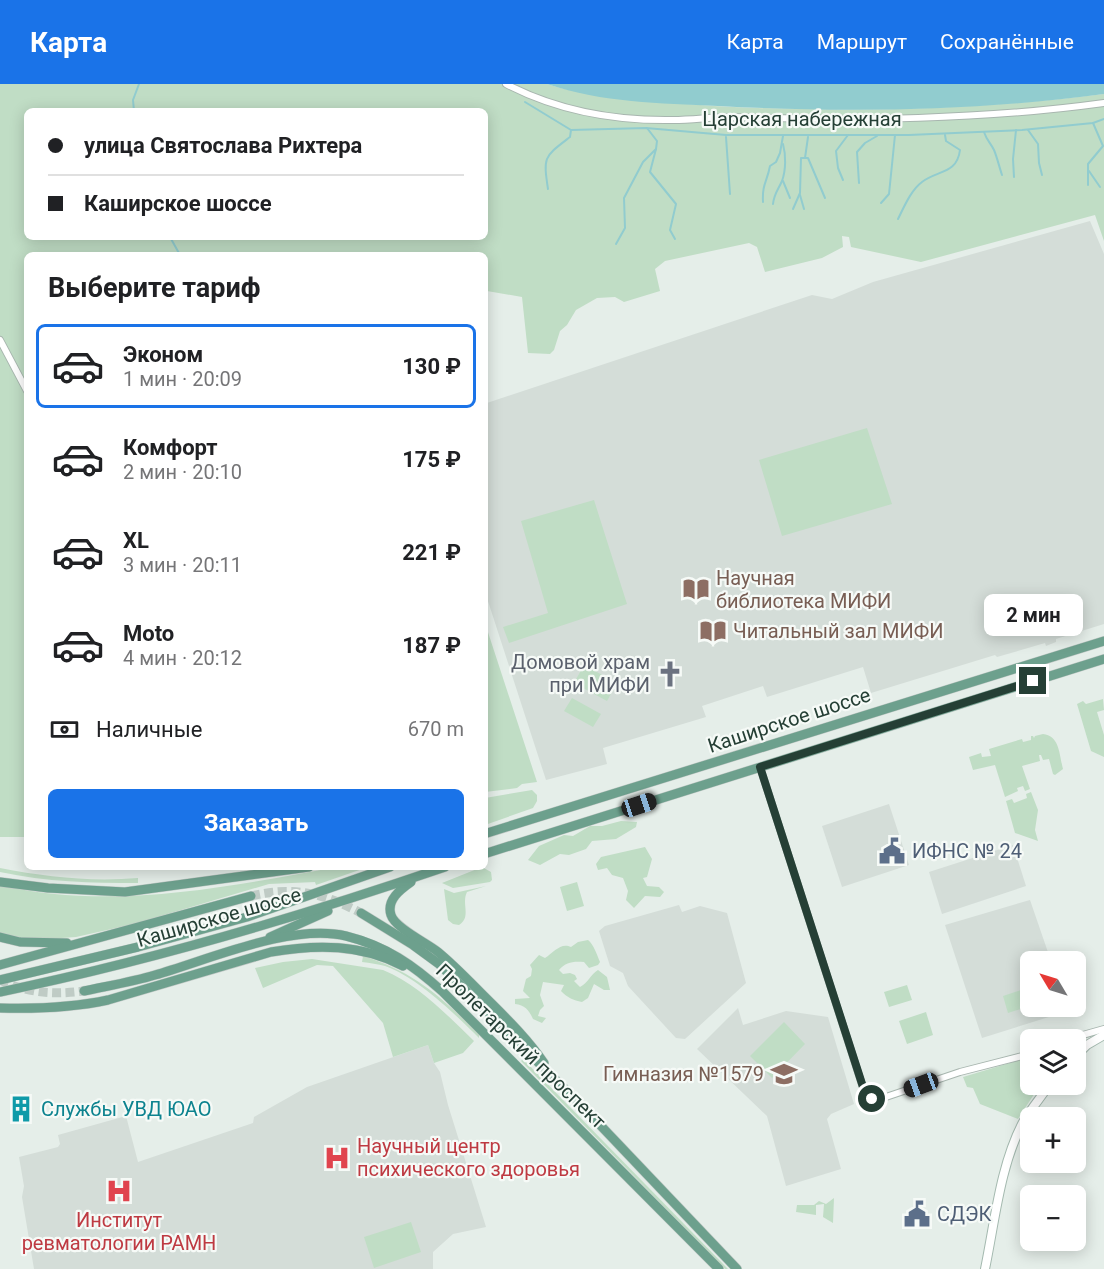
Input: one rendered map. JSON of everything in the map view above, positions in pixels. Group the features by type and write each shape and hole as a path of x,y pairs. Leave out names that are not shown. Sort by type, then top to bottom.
{"main road":[{"name":"Каширское шоссе","path":"488,833 1104,640"},
{"name":"Каширское шоссе","path":"488,853 1104,659"},
{"path":"0,882 59,889 125,892 290,870"},
{"name":"Каширское шоссе","path":"0,980 138,947 247,917 381,870"},
{"name":"Каширское шоссе","path":"0,992 147,956 295,916 436,870"},
{"path":"426,873 397,893 390,908 391,917 459,971 530,1042 558,1082"},
{"path":"256,944 360,896"},
{"name":"Каширское шоссе","path":"0,965 251,897"},
{"name":"Пролетарский проспект","path":"361,913 439,964 558,1082 737,1269"},
{"name":"Пролетарский проспект","path":"256,944 297,935 345,936 392,953 409,963 428,978 570,1118 719,1269"},
{"path":"0,937 20,942 81,943"},
{"name":"Каширское шоссе","path":"84,991 152,976 256,944"},
{"path":"0,1008 39,1009 88,1004 271,952 316,946 368,952 428,978"},
{"path":"1086,1047 1104,1035"},
{"path":"985,1269 1005,1172 1013,1146 1023,1123 1042,1095"}],"street":[{"name":"Царская набережная","path":"506,84 545,102 577,111 614,117 674,120 707,117 843,120 939,119 1061,109 1104,103"},
{"path":"0,340 24,385"},
{"path":"760,767 865,1095 880,1100 960,1072 1020,1056"},
{"path":"253,876 264,870"},
{"path":"1086,1034 1104,1029"}],"shaded area":[{"path":"1090,221 1104,254 1104,624 1056,639 1056,642 1046,646 1045,643 997,657 995,655 871,693 863,667 767,697 763,686 702,706 706,717 603,748 607,764 546,780 488,601 488,403 812,295 832,299 873,282"},
{"path":"889,804 909,865 842,887 822,826"},
{"path":"1013,845 1026,886 942,914 929,872"},
{"path":"1030,900 1048,951 1020,951 1020,1017 1049,1017 982,1038 945,925"},
{"path":"679,905 682,912 700,906 727,913 746,983 685,1039 676,1038 628,986 623,973 610,966 599,931 605,926"},
{"name":"Гимназия №1579","path":"738,1008 743,1025 786,1011 828,1017 854,1104 831,1114 827,1119 841,1169 786,1186 767,1116 697,1049"},
{"name":"Научный центр психического здоровья","path":"428,1045 434,1063 440,1072 486,1227 453,1234 433,1252 433,1269 34,1269 22,1197 24,1186 19,1157 58,1147 60,1144 58,1135 126,1116 138,1162 253,1123 254,1117 307,1087"}],"green space":[{"path":"0,84 547,84 583,92 666,102 812,109 958,107 1104,94 1104,241 1095,215 921,262 851,247 849,237 842,236 843,247 822,258 765,272 757,247 749,243 665,261 655,269 660,291 624,302 615,297 597,298 576,310 567,325 560,331 554,350 550,354 528,353 522,297 488,291 488,252 24,252 24,837 0,837"},
{"path":"867,428 892,504 782,536 759,460"},
{"path":"594,500 627,604 509,643 503,627 548,613 521,521"},
{"path":"488,632 537,782 522,784 517,788 488,792"},
{"path":"584,665 617,683 607,701 574,683"},
{"path":"572,698 601,714 593,727 564,711"},
{"path":"1103,699 1104,710 1097,712 1104,735 1104,757 1091,751 1077,704 1083,701 1086,704"},
{"path":"1043,734 1049,735 1056,742 1063,769 1053,774 1049,759 1043,760 1039,755 1040,761 1022,766 1030,789 1025,791 1023,786 1005,797 995,765 973,770 969,757 981,753 982,757 991,756 989,749 1022,739 1023,742 1031,740 1031,736 1034,738"},
{"path":"532,790 537,795 537,801 533,808 488,824 488,797"},
{"path":"1031,792 1038,810 1035,830 1038,841 1015,833 1006,801 1012,799 1014,803 1027,798 1026,794"},
{"path":"621,821 637,822 636,827 616,839 592,841 586,849 569,855 560,854 540,865 528,860 539,846 564,835 573,836 590,826 602,826"},
{"path":"645,847 652,859 647,877 643,878 647,886 659,887 664,892 660,897 645,896 634,908 626,900 628,891 623,878 612,875 607,868 598,870 596,864 601,857"},
{"path":"0,868 69,878 138,878 138,883 52,880 0,872"},
{"path":"320,870 359,870 316,885 315,882 269,884 134,924 76,937 32,940 0,933 0,885 42,893 126,896 253,882"},
{"path":"474,870 491,872 490,882 453,888 442,883"},
{"path":"577,882 584,906 567,911 560,887"},
{"path":"486,886 467,892 466,914 463,922 459,925 448,920 444,889 454,893"},
{"path":"588,940 594,947 600,962 598,965 589,968 584,962 573,962 564,965 559,970 563,974 575,975 577,979 574,981 580,987 598,970 607,977 610,990 604,990 594,984 588,998 582,1002 561,991 564,985 543,982 540,995 544,1006 538,1016 546,1018 542,1023 533,1019 524,1007 515,1004 515,999 530,998 523,991 526,979 531,976 530,965 539,955 545,958 561,947 571,947 578,942"},
{"path":"363,956 398,970 426,987 479,1034 479,1038 422,987 385,966 362,962"},
{"path":"312,959 383,970 396,976 432,1001 474,1041 463,1053 434,1063 428,1045 393,1057 383,1023 333,966 317,965 263,988 255,968"},
{"path":"907,985 912,1000 889,1007 884,992"},
{"path":"1020,990 1020,1009 1008,1013 1003,996"},
{"path":"926,1012 933,1035 907,1044 899,1021"},
{"path":"784,1022 805,1044 772,1078 750,1056"},
{"path":"523,1059 728,1269 725,1269 521,1061"},
{"path":"1020,1060 1020,1095 1034,1095 1026,1107 1020,1107 1018,1119 980,1104 973,1088 967,1087 963,1077"},
{"path":"834,1198 833,1223 823,1217 824,1204 816,1205 816,1215 796,1212 797,1205 814,1205 819,1201 826,1204"},
{"path":"411,1222 421,1252 374,1268 364,1237"}],"water":[{"path":"547,84 1104,84 1104,94 1008,104 863,110 653,103 610,99"}],"waterway":[{"path":"134,108 133,100 139,84"},
{"path":"525,102 571,130 646,128 726,135 909,135 1022,130 1093,123 1104,119"},
{"path":"1088,185 1088,164 1103,146 1093,123"},
{"path":"616,244 625,228 624,198 643,162 656,149 657,141 647,128"},
{"path":"548,189 547,158 570,137 571,130"},
{"path":"1014,177 1016,130"},
{"path":"1028,130 1038,144 1042,175"},
{"path":"984,132 994,150 1002,175"},
{"path":"843,180 838,168 836,151 848,135"},
{"path":"881,203 889,194 895,135"},
{"path":"898,219 914,189 928,178 951,168 958,158 960,150 946,141 945,135"},
{"path":"763,202 764,187 770,166 776,162 780,153 783,136"},
{"path":"859,183 857,152 865,143 877,136"},
{"path":"726,137 730,194"},
{"path":"793,209 800,193 801,158 805,158 808,137"},
{"path":"773,204 784,172 783,144"},
{"path":"656,149 650,172 676,204 670,230 675,239"},
{"path":"805,158 808,158 825,198"},
{"path":"1089,171 1100,187"},
{"path":"783,181 790,198"},
{"path":"800,195 804,209"},
{"path":"172,240 178,252"}],"tunnel":[{"path":"251,896 281,892 308,893 334,900 361,913"},
{"path":"0,980 41,992 84,991"}],"place":[{"name":"Научная библиотека МИФИ","path":"696,589"},
{"name":"Читальный зал МИФИ","path":"713,631"},
{"name":"Домовой храм при МИФИ","path":"670,674"},
{"name":"ИФНС № 24","path":"892,851"},
{"name":"Гимназия №1579","path":"784,1074"},
{"name":"Службы УВД ЮАО","path":"21,1109"},
{"name":"Научный центр психического здоровья","path":"337,1158"},
{"name":"Институт ревматологии РАМН","path":"119,1191"},
{"name":"СДЭК","path":"917,1214"}],"route":[{"path":"872,1099 865,1095 760,767 1033,681"}]}
